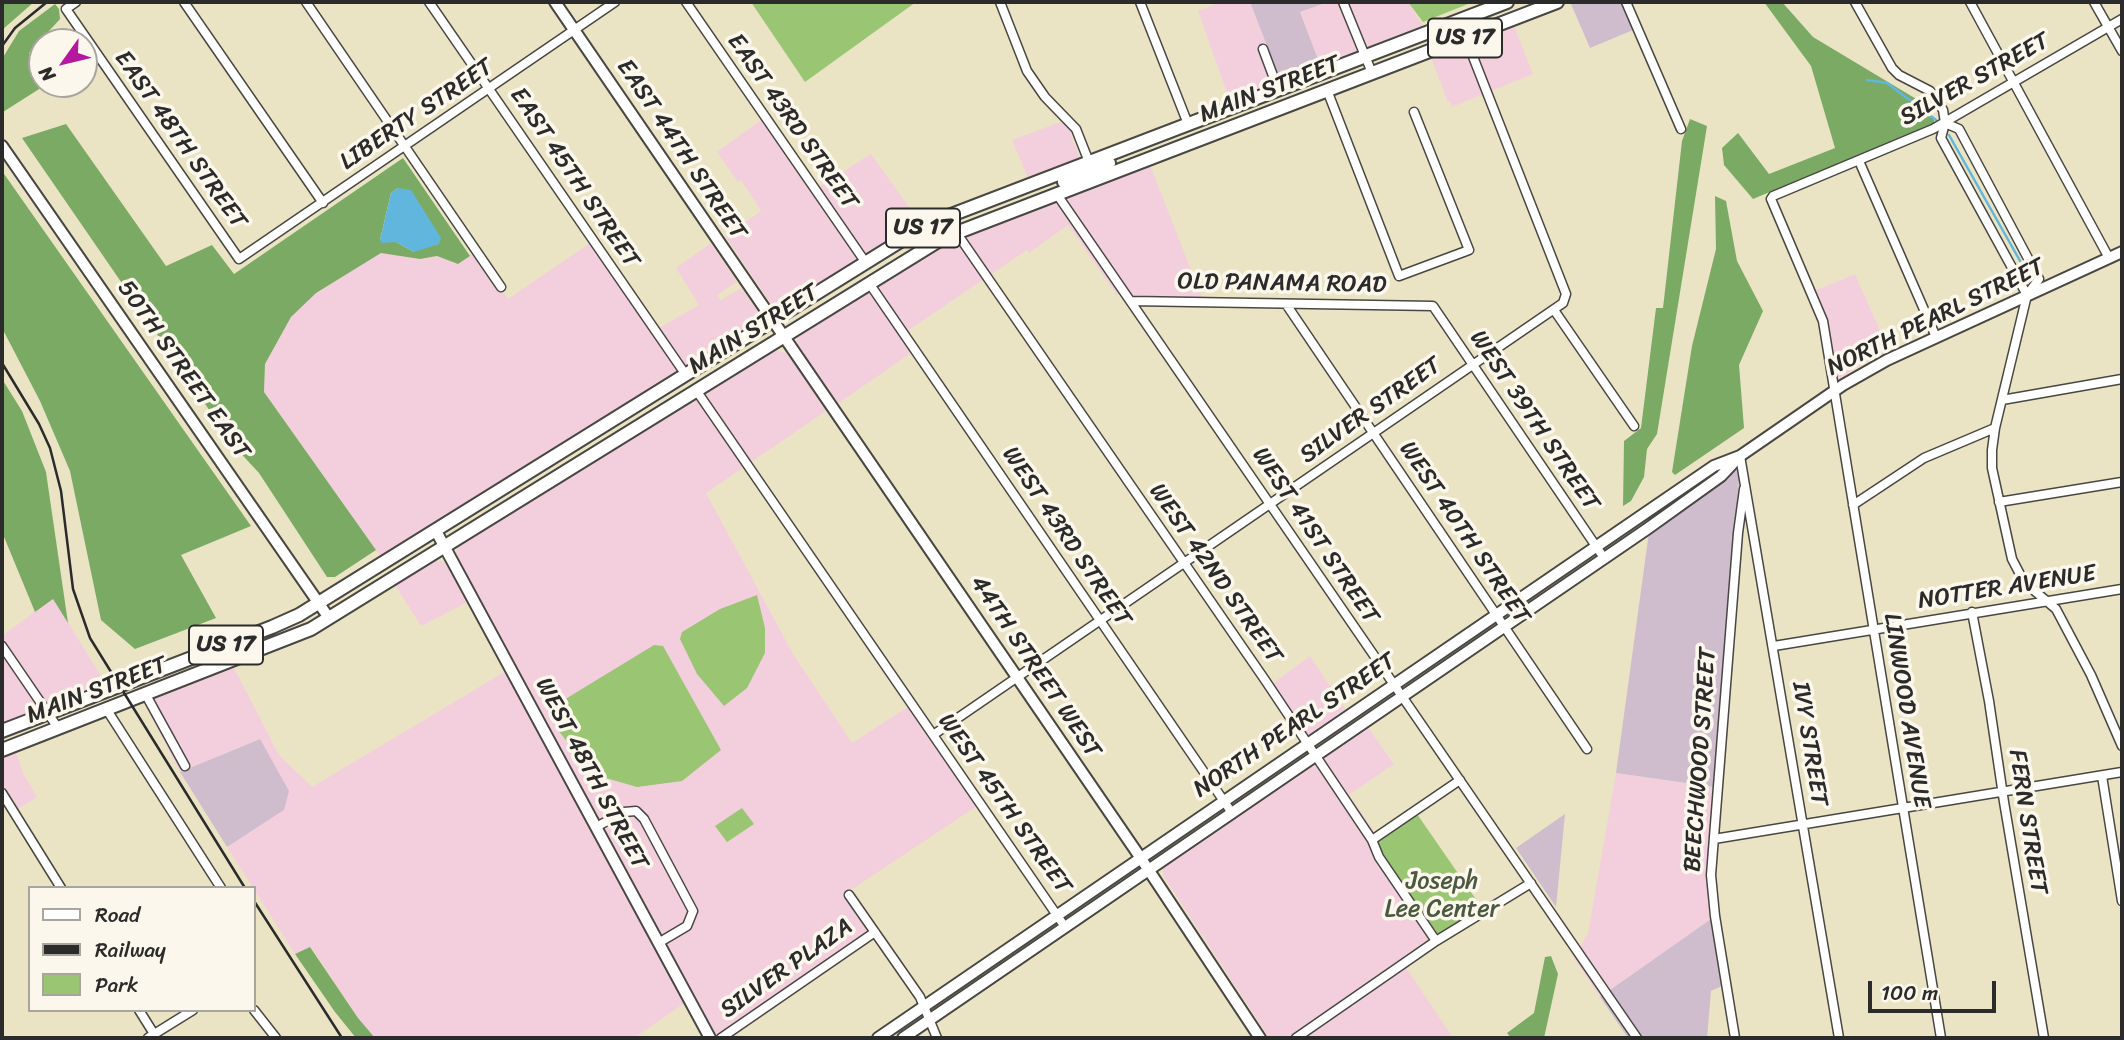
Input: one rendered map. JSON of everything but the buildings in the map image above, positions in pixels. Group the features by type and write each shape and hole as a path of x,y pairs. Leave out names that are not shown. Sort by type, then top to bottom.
{"main road":[{"name":"MAIN STREET","path":"2,731 272,628 319,604 915,232 946,217 1507,2"},
{"name":"MAIN STREET","path":"2,750 284,641 330,618 924,248 956,232 1557,2"},
{"path":"1056,193 1065,182 1123,158 1164,133"}],"street":[{"name":"EAST 48TH STREET","path":"76,2 66,9 239,260"},
{"path":"184,2 323,203"},
{"path":"306,2 501,286"},
{"name":"EAST 45TH STREET","path":"429,2 686,376"},
{"name":"EAST 44TH STREET","path":"555,2 773,321"},
{"name":"LIBERTY STREET","path":"239,260 615,2"},
{"name":"EAST 43RD STREET","path":"686,2 866,263"},
{"path":"1000,2 1027,71 1045,97 1076,129 1089,162"},
{"path":"1140,2 1188,124"},
{"path":"1343,2 1372,73"},
{"path":"1626,2 1681,129"},
{"path":"1855,2 1892,68 1899,75 1930,91 1943,110 1945,122 1941,138 2027,295"},
{"path":"1970,2 2109,258"},
{"path":"2094,2 2122,51"},
{"name":"SILVER STREET","path":"1771,204 1773,196 1945,122 2122,19"},
{"path":"1458,21 1566,294 1563,303 1554,310 1634,426"},
{"path":"1263,49 1278,89"},
{"path":"1327,90 1399,276 1469,250 1414,112"},
{"path":"1945,122 1959,129 2039,279 2027,295 1995,428 1992,468 2011,559 2024,582 2056,609 2091,675 2122,746"},
{"name":"50TH STREET EAST","path":"2,146 330,618"},
{"path":"1858,160 1936,337"},
{"name":"WEST 41ST STREET","path":"1056,193 1637,1038"},
{"name":"LINWOOD AVENUE","path":"1771,204 1820,313 1941,1038"},
{"name":"WEST 42ND STREET","path":"956,232 1307,743 1436,941"},
{"name":"NORTH PEARL STREET","path":"878,1038 1714,466 1740,456 1835,391 1887,360 2122,252"},
{"name":"WEST 43RD STREET","path":"869,283 1232,813"},
{"name":"OLD PANAMA ROAD","path":"1131,301 1433,306"},
{"name":"WEST 40TH STREET","path":"1286,304 1587,749"},
{"name":"WEST 39TH STREET","path":"1433,306 1604,558"},
{"name":"SILVER STREET","path":"933,735 1554,310"},
{"name":"44TH STREET WEST","path":"773,321 1140,857 1260,1038"},
{"path":"2002,400 2122,379"},
{"name":"WEST 45TH STREET","path":"696,390 1065,927"},
{"path":"1853,505 1924,458 1995,428"},
{"name":"NORTH PEARL STREET","path":"903,1038 1721,477 1740,456"},
{"name":"IVY STREET","path":"1740,456 1839,1038"},
{"path":"1999,502 2122,482"},
{"name":"BEECHWOOD STREET","path":"1735,1038 1712,890 1738,533 1745,483"},
{"name":"WEST 48TH STREET","path":"436,531 710,1038"},
{"name":"NOTTER AVENUE","path":"1774,646 2122,589"},
{"name":"FERN STREET","path":"1972,612 2044,1038"},
{"path":"2,646 58,728"},
{"path":"146,695 186,766"},
{"path":"107,710 220,886"},
{"path":"1714,839 2122,772"},
{"path":"2102,776 2122,901"},
{"path":"1372,840 1460,780"},
{"path":"2,793 60,886"},
{"path":"596,827 624,812 636,811 644,818 694,911 687,926 660,942"},
{"path":"1296,1038 1436,941 1531,883"},
{"path":"849,895 920,997 937,1038"},
{"name":"SILVER PLAZA","path":"721,1038 875,932"},
{"path":"140,1012 151,1036 190,1012"},
{"path":"256,1012 276,1038"}],"shaded area":[{"path":"1221,2 1250,2 1281,82 1230,101 1198,11"},
{"path":"1250,2 1328,2 1300,12 1321,67 1281,82"},
{"path":"1328,2 1408,2 1424,27 1321,67 1300,12"},
{"path":"1621,2 1633,30 1590,48 1571,4"},
{"path":"1514,26 1533,74 1452,107 1431,58"},
{"path":"761,120 811,192 871,154 920,222 783,308 771,304 725,236 761,211 741,180 738,182 717,152"},
{"path":"1066,120 1080,159 1028,178 1012,140"},
{"path":"1150,165 1202,298 1117,295 1068,225 900,336 911,353 836,405 798,349 796,340 800,334 938,248"},
{"path":"590,243 652,332 699,305 676,268 711,243 737,282 717,295 721,300 741,288 757,310 758,320 381,557 264,392 265,364 291,317 316,292 381,252 420,259 437,256 458,264 475,252 508,299"},
{"path":"1855,274 1889,351 1829,385 1819,326 1807,294"},
{"path":"776,350 788,354 826,411 706,493 793,654 852,743 908,707 977,806 851,890 876,926 714,1037 457,559 456,552 458,547"},
{"path":"1740,467 1714,787 1616,773 1649,532"},
{"path":"434,561 442,561 447,565 468,602 421,626 395,585"},
{"path":"53,598 106,684 2,724 2,636"},
{"path":"1310,656 1346,710 1308,737 1272,684"},
{"path":"233,666 279,755 312,787 506,671 686,1002 634,1038 375,1038 358,1018 311,947 295,954 256,893 256,886 252,886 227,847 284,810 259,739 180,772 144,702"},
{"path":"1367,726 1394,764 1349,795 1372,828 1376,844 1439,936 1401,960 1453,1038 1269,1038 1164,877 1162,868"},
{"path":"260,739 289,791 284,810 227,847 180,772"},
{"path":"16,752 24,775 37,797 10,814 2,801 2,757"},
{"path":"1616,773 1714,787 1707,883 1711,919 1600,997 1574,958 1588,933"},
{"path":"1565,814 1556,907 1516,848"},
{"path":"1711,919 1722,986 1711,991 1707,1038 1628,1038 1600,997"}],"green space":[{"path":"2,2 34,2 2,30"},
{"path":"751,2 916,2 805,82"},
{"path":"1408,2 1473,2 1423,22"},
{"path":"1764,2 1782,2 1813,37 1928,106 1935,123 1753,199 1724,165 1722,148 1738,133 1769,174 1835,148 1811,66"},
{"path":"55,4 59,9 60,19 52,28 28,28 28,96 3,112 2,59 19,31"},
{"path":"1690,119 1707,126 1657,434 1647,449 1644,477 1631,501 1623,506 1624,441 1641,428 1656,308 1663,308 1682,141"},
{"path":"66,124 166,266 212,245 234,274 403,158 470,256 458,264 437,256 420,259 381,253 316,293 291,317 265,364 264,392 376,550 335,577 327,577 259,473 234,446 22,138","holes":["398,188 414,252 396,242 380,240 391,193"]},
{"path":"2,171 251,526 181,555 216,618 135,649 101,620 70,471 40,401 2,328"},
{"path":"1715,196 1726,201 1737,261 1763,311 1739,365 1744,428 1675,475 1672,472 1692,346 1716,249"},
{"path":"2,379 22,411 46,472 68,623 53,599 35,612 2,532"},
{"path":"757,595 765,628 765,653 747,688 724,706 697,674 680,639 682,632 720,609"},
{"path":"654,645 663,646 721,750 682,781 637,787 592,774 558,730 554,706"},
{"path":"742,808 754,824 727,842 715,826"},
{"name":"Joseph Lee Center","path":"1417,814 1482,908 1439,936 1376,844"},
{"path":"310,947 358,1018 375,1038 356,1038 335,1012 295,954"},
{"path":"1551,956 1558,974 1544,1038 1511,1038 1507,1033 1534,1013 1545,957"}],"water":[{"path":"398,188 411,190 441,238 439,244 414,252 396,242 382,243 380,240 391,193"}],"waterway":[{"path":"1867,80 1887,83 1936,120"},
{"path":"1949,135 2028,275"}],"railway":[{"path":"2,46 15,28 47,2"},
{"path":"2,363 39,424 50,448 61,491 73,589 90,638 244,886"},
{"path":"256,904 342,1038"}]}
